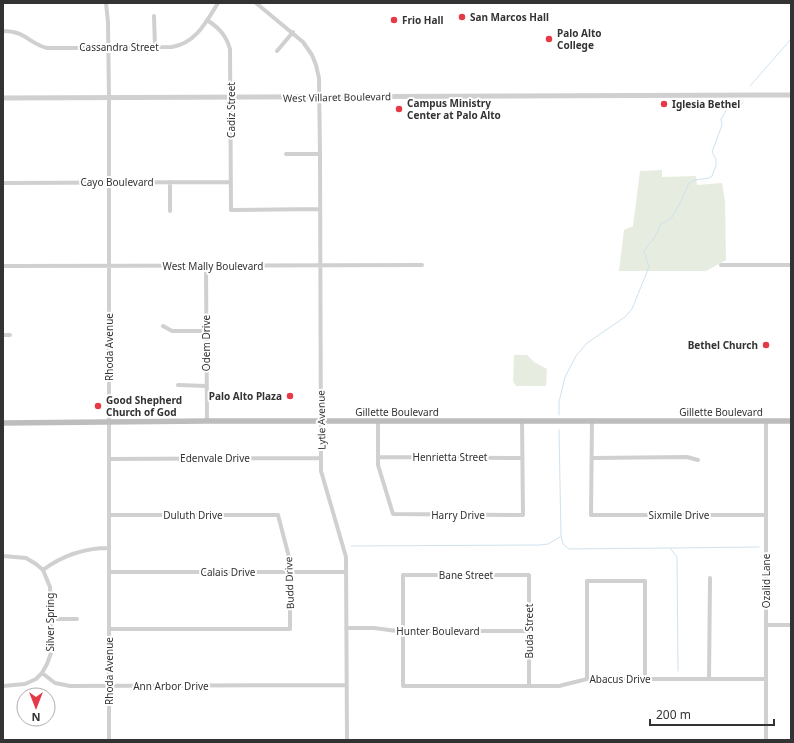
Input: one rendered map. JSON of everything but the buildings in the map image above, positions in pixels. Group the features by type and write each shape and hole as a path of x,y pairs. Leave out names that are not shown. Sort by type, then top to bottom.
{"main road":[{"name":"Gillette Boulevard","path":"3,423 207,421 791,421"}],"street":[{"name":"Rhoda Avenue","path":"106,3 109,98 109,740"},
{"name":"Cassandra Street","path":"3,31 12,31 21,34 35,44 47,48 172,47 188,42 198,34 218,3"},
{"name":"Lytle Avenue","path":"256,3 293,32 308,48 316,65 319,78 321,458 323,479 345,550 347,740"},
{"path":"154,16 155,47"},
{"name":"Cadiz Street","path":"207,20 220,30 228,41 231,57 231,210 320,210"},
{"path":"277,51 293,32"},
{"name":"West Villaret Boulevard","path":"3,98 791,95"},
{"path":"286,154 320,154"},
{"path":"170,182 170,211"},
{"name":"Cayo Boulevard","path":"3,183 231,182"},
{"name":"West Mally Boulevard","path":"3,266 422,265"},
{"path":"721,266 791,265"},
{"name":"Odem Drive","path":"206,266 207,421"},
{"path":"162,326 172,331 206,331"},
{"path":"3,335 10,336"},
{"path":"178,385 206,386"},
{"path":"378,421 378,457"},
{"path":"522,421 522,458"},
{"path":"592,421 592,458 687,458 698,460"},
{"name":"Ozalid Lane","path":"766,421 766,740"},
{"name":"Henrietta Street","path":"378,457 522,458"},
{"name":"Harry Drive","path":"378,457 380,472 393,514 523,515 522,458"},
{"name":"Edenvale Drive","path":"109,459 321,458"},
{"name":"Sixmile Drive","path":"592,458 591,516 766,515"},
{"name":"Duluth Drive","path":"109,515 278,515"},
{"name":"Budd Drive","path":"109,629 290,629 289,553 278,515"},
{"path":"3,556 26,558 43,570 56,560 86,550 109,548"},
{"name":"Silver Spring","path":"42,673 48,664 50,657 51,619 50,587 43,570"},
{"name":"Calais Drive","path":"109,572 346,572"},
{"name":"Bane Street","path":"403,631 403,576 529,575"},
{"name":"Buda Street","path":"529,575 529,686"},
{"path":"709,679 710,578"},
{"path":"587,679 587,581 645,581 645,679"},
{"path":"51,619 77,619"},
{"path":"767,625 791,625"},
{"name":"Hunter Boulevard","path":"346,628 374,628 403,631 529,631"},
{"name":"Abacus Drive","path":"403,631 403,686 565,685 587,679 766,679"},
{"path":"3,686 25,684 36,679 42,673"},
{"name":"Ann Arbor Drive","path":"42,673 52,681 62,685 346,686"}],"shaded area":[{"path":"662,170 662,177 696,176 697,185 722,183 725,201 726,260 706,271 619,271 624,230 633,226 640,171"},
{"path":"514,355 527,355 534,362 547,369 546,386 516,386 513,381"}],"waterway":[{"path":"750,86 791,39"},
{"path":"559,415 559,402 565,377 576,356 587,343 625,317 632,309 649,267 644,251 654,239 661,224 671,219 689,183 712,176 716,165 716,159 712,152 722,125 721,119 729,106 741,105 743,102"},
{"path":"559,430 561,536 563,544 569,549 670,548 677,557 678,671"},
{"path":"351,546 540,545 548,544 560,537"},
{"path":"670,548 759,547"}],"place":[{"name":"San Marcos Hall","path":"462,17"},
{"name":"Frio Hall","path":"394,20"},
{"name":"Palo Alto College","path":"549,39"},
{"name":"Iglesia Bethel","path":"664,104"},
{"name":"Campus Ministry Center at Palo Alto","path":"399,109"},
{"name":"Bethel Church","path":"766,345"},
{"name":"Palo Alto Plaza","path":"290,396"},
{"name":"Good Shepherd Church of God","path":"98,406"}]}
